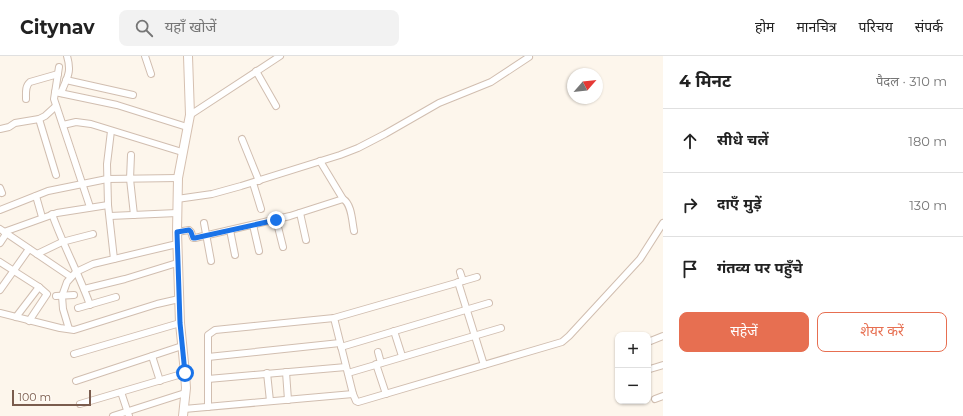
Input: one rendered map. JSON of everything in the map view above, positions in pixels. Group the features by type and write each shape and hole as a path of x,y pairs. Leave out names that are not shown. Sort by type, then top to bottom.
{"main road":[{"path":"183,414 185,373 180,323 177,263 177,199 178,178 182,152 190,115 188,56"}],"street":[{"path":"66,56 70,66 70,72 54,99 90,208"},
{"path":"145,56 151,74"},
{"path":"190,115 280,56"},
{"path":"177,199 212,194 256,182 358,148 439,103 491,82 529,57"},
{"path":"58,93 59,67"},
{"path":"256,71 276,106"},
{"path":"26,99 27,84 58,74"},
{"path":"66,80 133,95"},
{"path":"58,93 117,105 187,127"},
{"path":"0,130 9,127 15,122 39,119 56,106"},
{"path":"39,119 56,175"},
{"path":"62,125 82,122 182,152"},
{"path":"112,131 107,164 107,179 108,205 114,259"},
{"path":"242,139 256,182 261,209"},
{"path":"131,155 130,179 134,215"},
{"path":"320,161 343,199 349,205 354,231"},
{"path":"0,210 36,196 66,187 107,179 178,178"},
{"path":"36,196 42,218"},
{"path":"177,232 189,230 193,238 206,236 276,220 343,199"},
{"path":"3,232 52,214 108,205"},
{"path":"110,216 177,212"},
{"path":"300,213 306,240"},
{"path":"52,214 62,242 90,305"},
{"path":"276,220 283,247"},
{"path":"204,223 211,261"},
{"path":"334,318 356,401 358,402 386,394 562,342 640,259 663,223"},
{"path":"253,225 259,251"},
{"path":"230,230 235,255"},
{"path":"0,243 3,232"},
{"path":"3,232 71,278"},
{"path":"37,254 62,242 93,234"},
{"path":"59,296 76,272 93,264 177,244"},
{"path":"0,290 28,249"},
{"path":"0,262 46,292 47,295 29,321"},
{"path":"84,289 126,279 177,263"},
{"path":"460,272 460,282 466,310 484,365"},
{"path":"208,407 208,335 215,330 334,318 477,277"},
{"path":"16,318 38,287"},
{"path":"59,296 74,295"},
{"path":"59,296 69,329"},
{"path":"78,308 116,298"},
{"path":"0,312 16,318 69,329 83,328 157,304 179,300"},
{"path":"208,357 340,345 489,303"},
{"path":"74,354 180,323"},
{"path":"208,379 267,373 347,370 379,364 501,328"},
{"path":"394,331 402,356"},
{"path":"651,341 663,336"},
{"path":"76,381 182,346"},
{"path":"378,352 379,364 386,394"},
{"path":"152,356 160,381"},
{"path":"651,369 663,364"},
{"path":"286,372 288,400"},
{"path":"80,404 185,373"},
{"path":"267,373 270,401"},
{"path":"121,392 128,414"},
{"path":"113,416 128,414 185,393"},
{"path":"183,414 208,407 353,394"},
{"path":"663,396 655,399 663,400"}],"route":[{"path":"185,373 180,323 177,232 189,230 193,238 195,238 276,220"}]}
